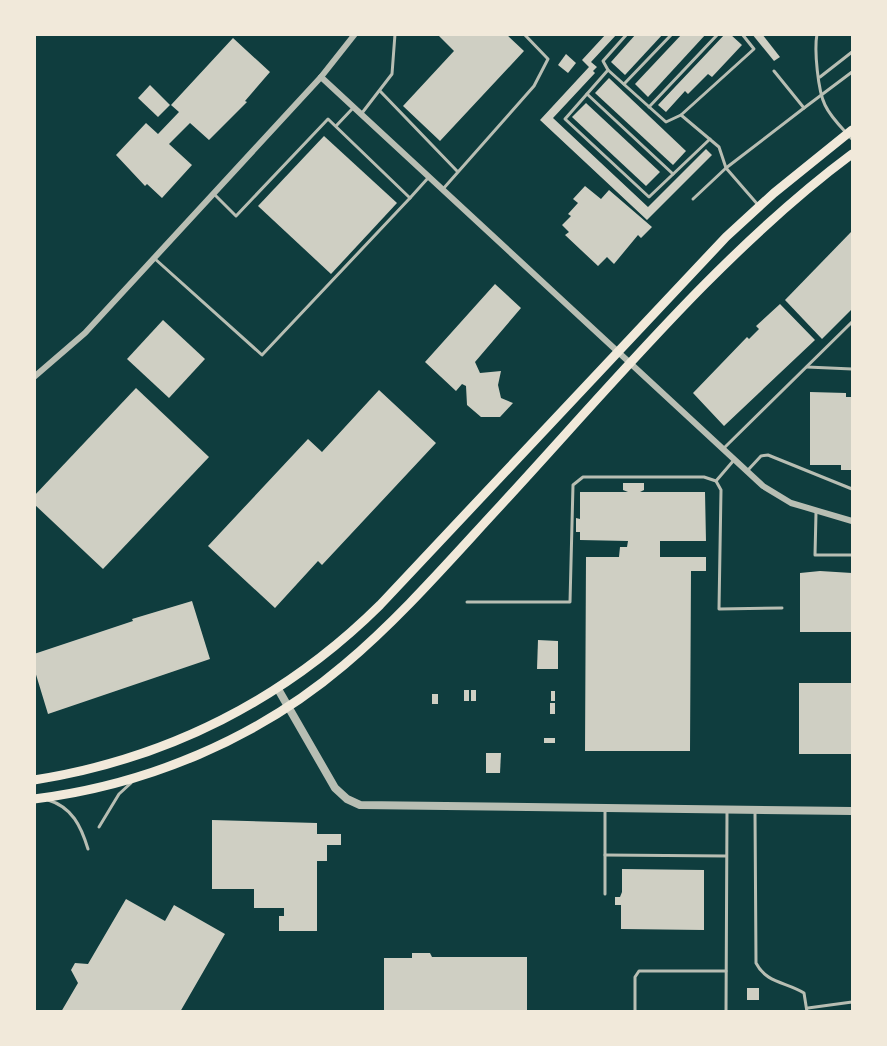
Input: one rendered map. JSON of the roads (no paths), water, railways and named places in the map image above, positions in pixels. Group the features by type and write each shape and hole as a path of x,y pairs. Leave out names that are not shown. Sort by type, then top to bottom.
{"main road":[{"path":"34,780 114,764 156,750 213,725 278,689 322,658 380,605 689,274 759,206 851,134"},
{"path":"39,799 138,778 230,740 288,707 342,668 405,608 630,365 753,239 852,154"}],"street":[{"path":"34,377 85,333 321,76 356,34"},
{"path":"321,76 746,472 776,496 816,513 852,521"},
{"path":"278,689 335,788 347,799 360,805 852,811"}],"lane":[{"path":"361,115 392,74 395,34"},
{"path":"442,190 534,86 548,59 524,34"},
{"path":"627,34 603,61 608,70 666,122 681,115 754,48 742,34"},
{"path":"624,84 672,34"},
{"path":"649,107 718,34"},
{"path":"818,34 815,45 826,107 851,134"},
{"path":"820,77 852,52"},
{"path":"608,70 565,119 649,197 710,140"},
{"path":"774,71 804,108"},
{"path":"693,199 726,168 852,72"},
{"path":"380,92 457,171"},
{"path":"587,94 673,174"},
{"path":"336,126 354,108"},
{"path":"681,115 719,147 726,168 759,206"},
{"path":"213,193 236,216 328,119 410,198"},
{"path":"153,257 262,355 429,178"},
{"path":"723,450 852,322"},
{"path":"807,367 852,369"},
{"path":"746,472 761,456 768,455 852,489"},
{"path":"716,481 734,460"},
{"path":"466,602 570,602 573,485 583,477 705,477 716,481 721,490 719,609 782,608"},
{"path":"816,513 815,555 852,555"},
{"path":"99,827 119,794 138,778"},
{"path":"39,799 61,804 72,814 81,829 88,849"},
{"path":"605,809 605,894"},
{"path":"726,1011 727,810"},
{"path":"754,810 756,963 761,973 771,981 792,986 804,993 808,1010 852,1002"},
{"path":"605,855 727,856"},
{"path":"635,1011 634,977 639,971 726,971"}]}
